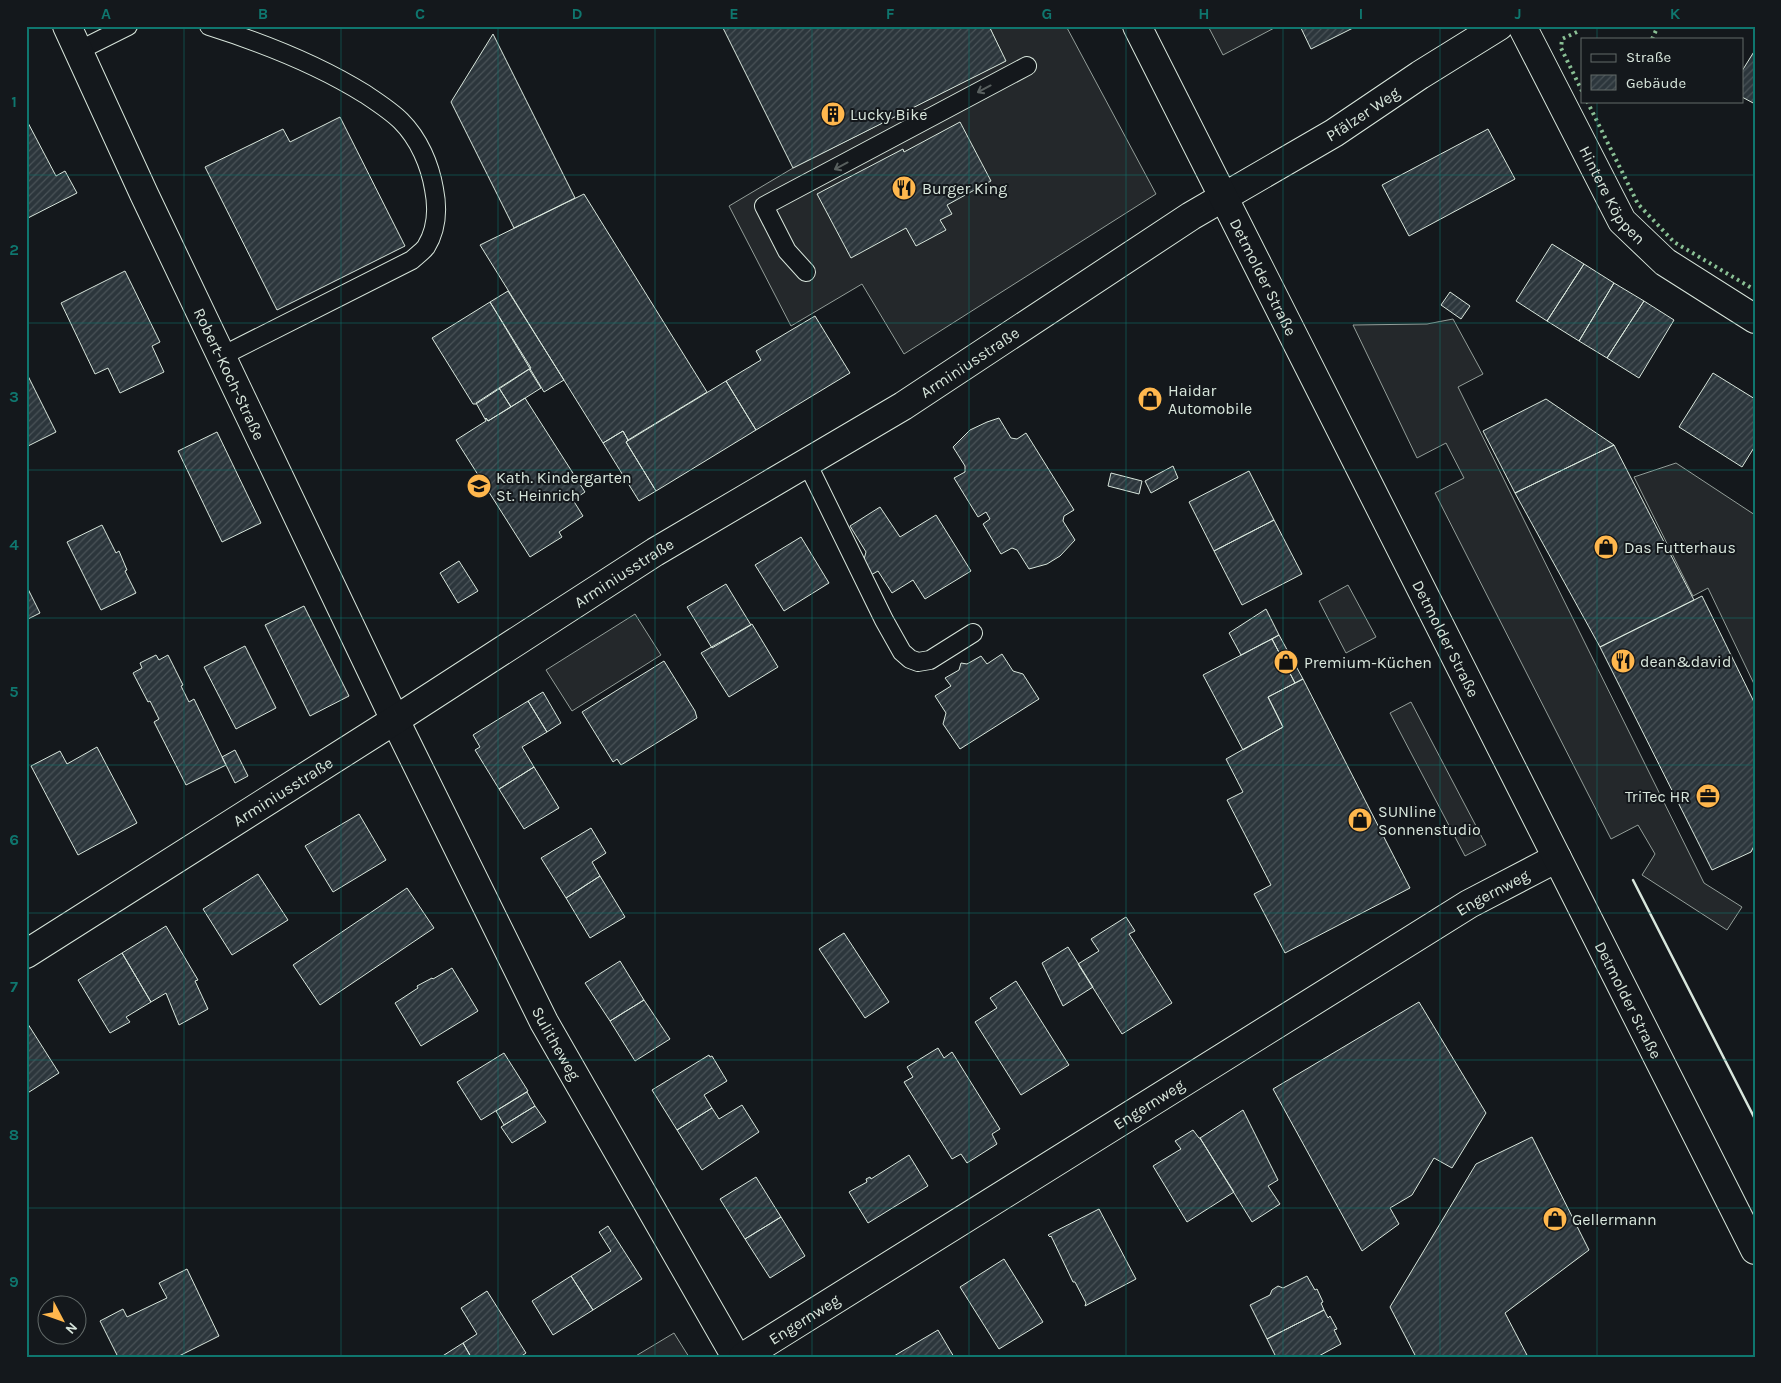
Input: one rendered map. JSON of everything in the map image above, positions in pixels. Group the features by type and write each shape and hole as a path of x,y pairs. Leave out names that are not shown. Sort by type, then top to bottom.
{"street":[{"name":"Robert-Koch-Straße","path":"67,26 395,720"},
{"name":"Detmolder Straße","path":"1137,26 1755,1250"},
{"name":"Pfälzer Weg","path":"1223,197 1334,133 1420,75 1499,26"},
{"name":"Hintere Köppen","path":"1522,26 1622,221 1665,262 1755,319"},
{"name":"Arminiusstraße","path":"26,954 395,720 655,552 903,406 1223,197"},
{"name":"Sulitheweg","path":"395,720 544,1022 736,1357"},
{"name":"Engernweg","path":"743,1357 1469,904 1557,858"}],"lane":[{"path":"78,50 128,26"},
{"path":"209,26 277,50 310,65 341,80 380,104 402,122 419,144 432,179 438,206 434,227 425,248 412,260 222,356"},
{"path":"806,272 787,251 764,206 1027,66"},
{"path":"807,462 884,620 902,652 910,659 918,662 930,660 972,634"}],"shaded area":[{"path":"989,26 1066,26 1156,194 904,354 862,284 791,326 729,206 793,168 1005,61"},
{"path":"1208,26 1278,26 1223,55"},
{"path":"1453,319 1483,374 1458,387 1704,883 1742,907 1727,930 1642,875 1655,854 1638,825 1611,839 1435,493 1464,478 1446,443 1417,458 1353,325 1427,324"},
{"path":"1676,463 1755,515 1755,686 1708,588 1693,596 1634,477"},
{"path":"1348,585 1376,637 1346,653 1319,601"},
{"path":"635,614 661,655 572,711 546,670"},
{"path":"1411,702 1486,845 1465,856 1390,713"},
{"path":"674,1333 689,1357 634,1357"}],"building":[{"name":"Lucky Bike","path":"722,26 989,26 1006,61 793,168"},
{"path":"1300,26 1357,26 1311,49"},
{"path":"493,34 575,198 514,228 451,102"},
{"path":"1755,50 1755,104 1744,98 1744,68"},
{"path":"340,117 405,246 277,310 205,167 283,129 290,142"},
{"path":"26,119 56,176 65,171 77,193 26,219"},
{"name":"Burger King","path":"960,122 991,181 947,205 952,214 940,220 946,230 916,246 906,228 851,258 817,194 903,149 904,152"},
{"path":"1488,129 1515,179 1409,236 1382,185"},
{"path":"584,194 707,392 628,440 623,431 603,443 480,245"},
{"path":"1552,244 1584,264 1547,321 1516,301"},
{"path":"1584,264 1614,283 1579,341 1547,321"},
{"path":"125,271 160,342 152,346 164,372 120,393 108,368 95,374 61,303"},
{"path":"1614,283 1644,301 1607,358 1579,341"},
{"path":"508,291 564,380 544,392 490,302"},
{"path":"1450,292 1470,306 1461,319 1441,305"},
{"path":"1644,301 1674,320 1639,378 1607,358"},
{"path":"490,302 531,368 476,404 473,404 432,338"},
{"path":"815,316 850,373 756,430 726,381 761,360 756,351"},
{"path":"529,369 541,388 511,407 499,388"},
{"path":"26,372 56,432 26,447"},
{"path":"1713,373 1755,399 1755,446 1742,467 1679,427"},
{"path":"726,381 756,430 656,491 626,442"},
{"path":"499,388 511,407 488,421 476,403"},
{"path":"525,398 585,492 573,500 583,516 559,532 562,537 530,557 456,440 486,421 486,418 488,421"},
{"path":"1546,399 1614,445 1515,493 1483,431"},
{"path":"999,418 1011,438 1017,439 1026,433 1074,510 1064,516 1063,521 1075,540 1060,556 1047,564 1029,569 1017,550 1012,548 1001,554 983,524 990,519 986,512 978,517 954,478 965,472 965,466 953,447 970,430"},
{"path":"623,431 628,440 626,442 656,491 639,501 603,443"},
{"path":"217,432 261,523 222,542 178,451"},
{"name":"Das Futterhaus","path":"1614,445 1694,600 1600,647 1515,493"},
{"path":"1173,466 1178,478 1151,493 1145,481"},
{"path":"1249,471 1274,520 1214,551 1189,502"},
{"path":"1111,473 1142,481 1139,494 1108,486"},
{"path":"880,507 900,537 936,515 971,571 925,599 913,580 892,593 878,571 871,575 863,563 866,552 850,526"},
{"path":"1274,520 1302,574 1242,605 1214,551"},
{"path":"102,525 116,553 119,551 127,570 125,571 136,593 101,610 67,542"},
{"path":"801,537 829,583 784,611 755,565"},
{"path":"459,561 478,591 458,603 440,573"},
{"path":"726,584 751,625 712,648 687,607"},
{"path":"26,585 40,613 26,620"},
{"path":"1702,596 1755,704 1755,844 1751,852 1712,870 1600,647"},
{"path":"304,606 349,696 310,716 265,625"},
{"path":"1266,609 1279,635 1241,655 1229,633"},
{"path":"752,624 778,667 729,697 701,653"},
{"path":"1279,635 1303,679 1295,683 1272,639"},
{"path":"1272,639 1295,683 1268,697 1283,727 1243,750 1203,675"},
{"path":"245,646 276,708 236,729 204,667"},
{"path":"1002,654 1013,671 1023,674 1039,699 960,749 943,724 946,713 935,696 951,686 945,678 959,670 961,663 967,664 981,656 987,664"},
{"path":"156,655 159,660 168,655 189,702 194,699 226,765 186,785 154,722 159,719 133,673 142,668 140,663"},
{"path":"664,661 695,711 697,718 621,765 617,759 613,762 582,712"},
{"path":"1303,679 1410,888 1285,953 1254,894 1271,885 1227,800 1243,792 1226,759 1283,727 1268,697"},
{"path":"543,692 561,723 547,732 528,701"},
{"path":"528,701 547,732 522,747 534,767 499,789 475,750 480,747 473,735"},
{"path":"97,747 137,823 78,855 31,766 60,751 67,764"},
{"path":"235,750 248,776 235,783 222,757"},
{"path":"534,767 559,808 524,829 499,789"},
{"path":"359,814 386,860 333,892 305,846"},
{"path":"591,828 606,853 592,862 600,876 566,898 541,858"},
{"path":"258,874 288,920 232,955 203,909"},
{"path":"600,876 625,917 590,938 566,898"},
{"path":"407,888 434,928 320,1005 293,965"},
{"path":"1126,917 1135,931 1129,934 1172,1003 1122,1034 1078,964 1099,951 1091,939"},
{"path":"166,926 198,980 195,981 208,1009 179,1025 166,993 151,1002 122,953"},
{"path":"844,933 889,1002 865,1018 819,949"},
{"path":"1068,947 1093,987 1063,1006 1042,963"},
{"path":"122,953 151,1002 126,1017 130,1022 110,1033 78,980"},
{"path":"620,961 644,1000 610,1021 585,983"},
{"path":"452,968 478,1011 421,1046 395,1003 418,988 417,986"},
{"path":"1016,981 1069,1065 1021,1095 975,1022 997,1008 990,998"},
{"path":"644,1000 670,1039 635,1061 610,1021"},
{"path":"1419,1002 1486,1113 1452,1168 1434,1158 1412,1195 1390,1208 1399,1224 1362,1251 1273,1089"},
{"path":"26,1021 59,1073 26,1094"},
{"path":"938,1048 944,1058 952,1052 1000,1129 992,1134 997,1144 967,1163 961,1154 952,1159 904,1082 913,1077 907,1067"},
{"path":"504,1053 528,1091 481,1120 457,1082"},
{"path":"709,1055 710,1057 712,1056 727,1081 704,1095 712,1108 677,1130 652,1090"},
{"path":"527,1092 535,1106 504,1125 496,1111"},
{"path":"742,1105 759,1132 702,1170 677,1130 712,1108 719,1119"},
{"path":"535,1106 546,1122 512,1143 501,1127"},
{"path":"1243,1110 1278,1180 1268,1186 1280,1204 1252,1222 1200,1138"},
{"path":"1193,1130 1234,1192 1187,1222 1153,1166 1181,1149 1175,1141"},
{"path":"1532,1137 1589,1250 1505,1313 1528,1357 1416,1357 1390,1307 1476,1164"},
{"path":"909,1155 928,1186 868,1223 849,1192 867,1182 866,1179 870,1177 871,1179"},
{"path":"756,1177 781,1217 745,1239 720,1199"},
{"path":"1099,1209 1136,1279 1085,1306 1086,1303 1075,1282 1073,1282 1051,1236 1048,1235"},
{"path":"781,1217 805,1256 770,1278 745,1239"},
{"path":"608,1226 642,1279 593,1310 571,1276 611,1251 599,1232"},
{"path":"1004,1259 1043,1322 999,1349 960,1287"},
{"path":"187,1269 219,1336 177,1357 118,1357 100,1321 123,1309 127,1317 167,1298 159,1283"},
{"path":"571,1276 593,1310 553,1335 532,1301"},
{"path":"1307,1276 1315,1290 1317,1289 1323,1302 1321,1303 1324,1310 1267,1339 1250,1305 1270,1295 1272,1290 1278,1286 1283,1288"},
{"path":"487,1291 526,1353 520,1357 471,1357 463,1343 477,1334 461,1308"},
{"path":"1324,1310 1328,1318 1330,1316 1337,1329 1334,1330 1341,1344 1317,1357 1276,1357 1267,1339"},
{"path":"938,1330 954,1357 894,1357 894,1356"},
{"path":"463,1343 471,1357 441,1357"}],"hedge":[{"path":"1652,38 1658,26"},
{"path":"1577,32 1562,39 1561,48 1581,89"},
{"path":"1587,102 1638,204 1674,242 1755,290"}],"wall":[{"path":"1633,880 1755,1119"}],"place":[{"name":"Lucky Bike","path":"833,114"},
{"name":"Burger King","path":"904,188"},
{"name":"Haidar Automobile","path":"1150,399"},
{"name":"Kath. Kindergarten St. Heinrich","path":"479,486"},
{"name":"Das Futterhaus","path":"1606,547"},
{"name":"dean&david","path":"1623,661"},
{"name":"Premium-Küchen","path":"1286,662"},
{"name":"TriTec HR","path":"1708,796"},
{"name":"SUNline Sonnenstudio","path":"1360,820"},
{"name":"Gellermann","path":"1555,1219"}]}
